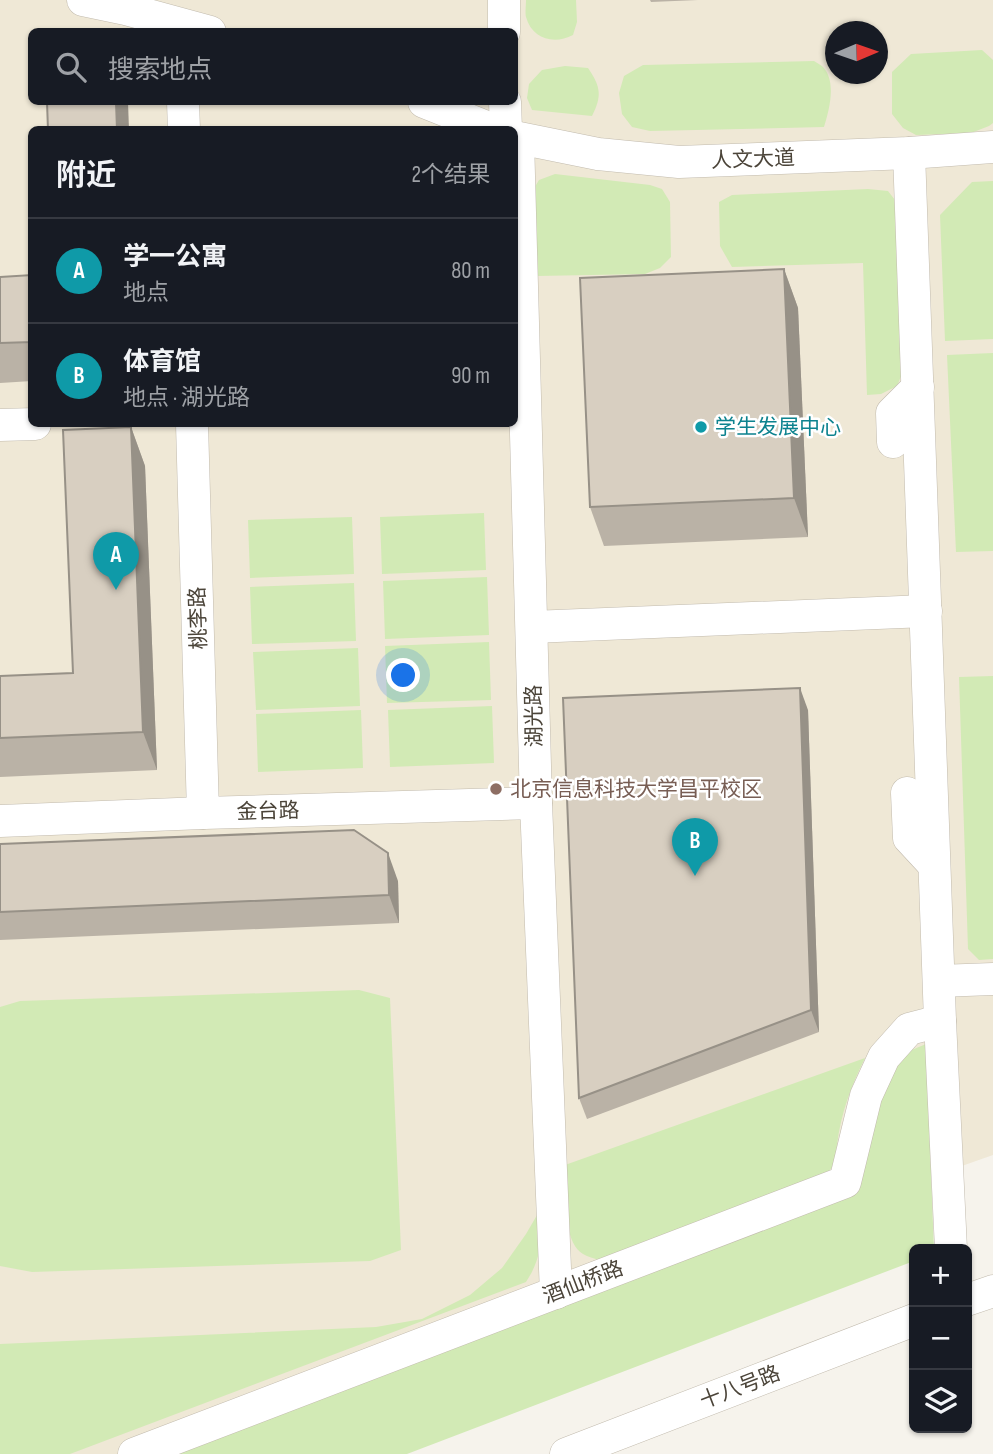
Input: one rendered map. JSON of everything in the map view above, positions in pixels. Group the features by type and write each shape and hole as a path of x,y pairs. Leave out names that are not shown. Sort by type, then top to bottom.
{"street":[{"path":"83,0 188,22"},
{"path":"504,0 504,28"},
{"path":"183,105 184,126"},
{"name":"人文大道","path":"432,105 487,126"},
{"name":"湖光路","path":"505,105 507,126"},
{"name":"人文大道","path":"518,136 598,153 679,162 993,147"},
{"path":"909,153 934,865 951,1244"},
{"name":"湖光路","path":"518,343 532,627 536,803 556,1293"},
{"path":"893,442 892,413 918,387"},
{"path":"0,425 28,424"},
{"name":"桃李路","path":"192,427 203,813"},
{"path":"532,627 926,611"},
{"path":"907,793 909,838 934,865"},
{"name":"金台路","path":"0,821 536,803"},
{"path":"939,981 993,979"},
{"name":"酒仙桥路","path":"134,1454 845,1182 866,1096 884,1057 909,1029 940,1021"},
{"path":"972,1298 993,1291"},
{"name":"十八号路","path":"566,1454 909,1322"}],"shaded area":[{"name":"北京信息科技大学昌平校区","path":"0,0 993,0 993,1155 536,1316 207,1454 0,1454"}],"green space":[{"path":"526,0 576,0 577,22 573,35 551,40 538,35 526,17"},
{"path":"982,50 993,60 993,123 971,133 916,135 903,128 892,114 892,72 911,54"},
{"path":"814,61 825,70 825,84 830,84 831,97 824,127 650,131 632,127 622,114 619,93 624,76 643,65"},
{"path":"565,66 588,68 598,86 597,103 592,116 532,110 527,98 529,84 542,70"},
{"path":"555,174 650,185 662,189 670,202 671,257 660,268 645,274 537,276 530,195 539,180"},
{"path":"993,181 993,339 945,341 940,215 972,182"},
{"path":"868,189 888,191 895,200 902,374 897,386 881,394 867,395 863,263 732,267 720,246 719,202 732,195"},
{"path":"993,353 993,551 956,552 947,355"},
{"path":"484,513 486,570 382,574 380,517"},
{"path":"352,517 354,574 250,578 248,520"},
{"path":"487,577 489,635 385,639 383,581"},
{"path":"354,583 356,641 252,644 250,587"},
{"path":"489,642 491,700 387,703 385,646"},
{"path":"358,648 360,706 256,710 253,652"},
{"path":"993,676 993,959 979,960 968,949 959,677"},
{"path":"492,706 494,763 390,767 388,710"},
{"path":"361,710 363,768 258,772 256,714"},
{"path":"359,990 390,998 401,1250 370,1261 32,1272 0,1266 0,1007 20,1001"},
{"path":"926,1044 934,1244 909,1244 909,1263 407,1454 173,1454 832,1198 902,1054"},
{"path":"865,1058 847,1100 835,1159 829,1171 599,1260 583,1254 576,1247 571,1238 566,1213 565,1165"},
{"path":"540,1210 538,1256 526,1282 70,1454 0,1454 0,1344 376,1327 422,1319 470,1295 502,1268"}],"building":[{"path":"47,105 116,105 117,126 48,126"},
{"name":"学生发展中心","path":"784,269 794,498 590,507 580,278"},
{"path":"28,275 28,342 0,343 0,277"},
{"path":"131,427 143,732 0,738 0,676 73,673 63,430"},
{"path":"800,688 811,1010 579,1098 563,698"},
{"path":"354,830 388,853 389,895 0,912 0,844"}],"place":[{"name":"学生发展中心","path":"701,427"},
{"name":"学一公寓","path":"116,590"},
{"name":"北京信息科技大学昌平校区","path":"496,789"},
{"name":"体育馆","path":"695,876"}]}
